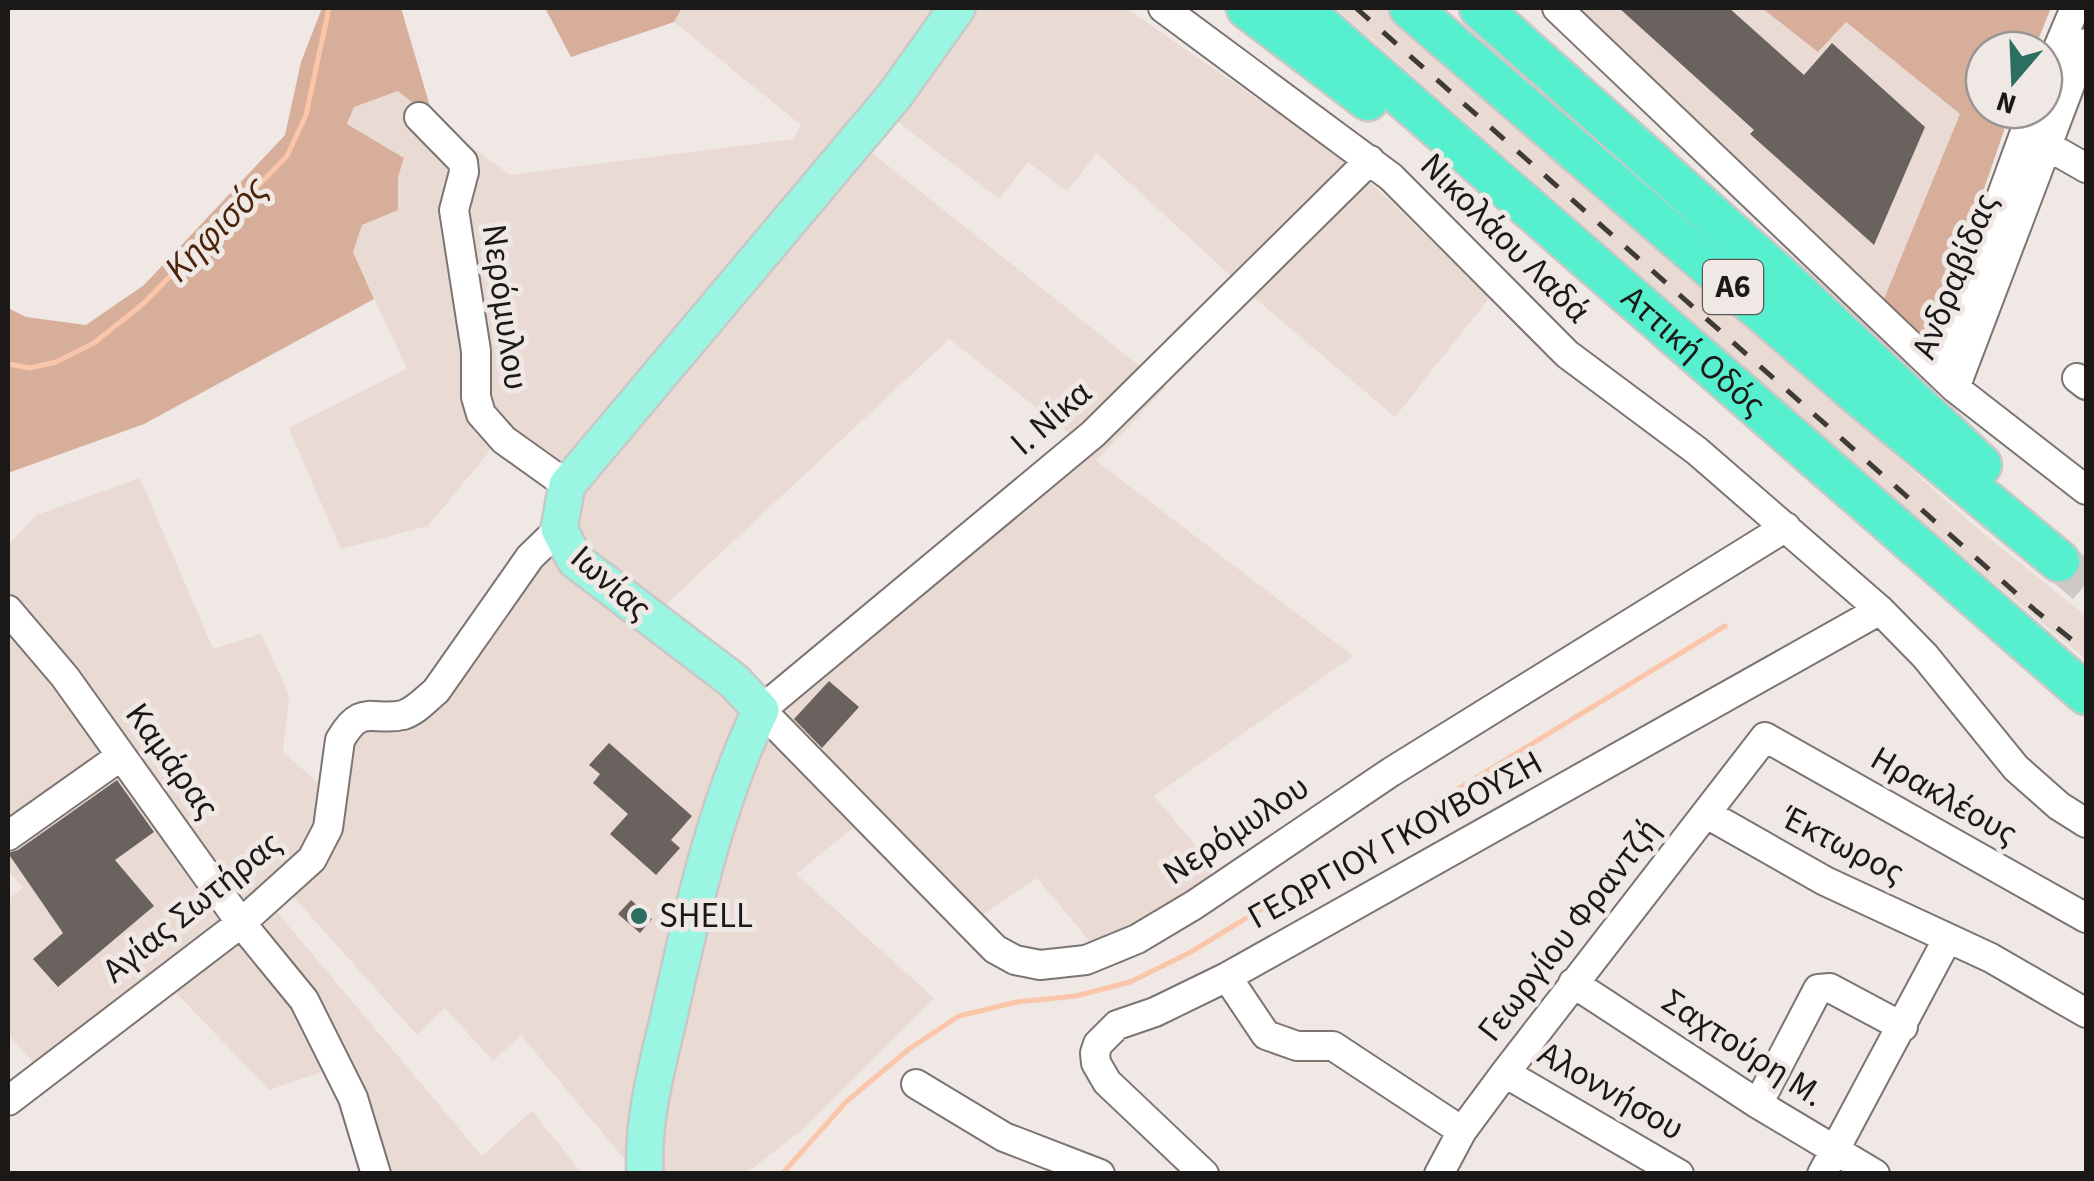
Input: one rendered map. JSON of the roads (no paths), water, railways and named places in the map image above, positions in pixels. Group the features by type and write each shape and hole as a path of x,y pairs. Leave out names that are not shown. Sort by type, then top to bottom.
{"highway":[{"path":"1248,8 1437,153 1544,223"},
{"name":"Αττική Οδός","path":"1300,8 2086,694"},
{"name":"Α6","path":"1410,8 1862,398 2059,561 2016,498 1780,276 1480,8"}],"main road":[{"name":"Ιωνίας","path":"762,710 734,682 584,569 559,530 567,486 895,95 957,8"},
{"path":"645,1174 650,1100 696,896 746,742 762,710"}],"street":[{"name":"Νικολάου Λαδά","path":"1162,8 1391,176 1567,354 1697,451 1880,610 1925,656 2016,768 2059,806 2086,823"},
{"path":"1557,8 1955,388 2086,490"},
{"path":"2064,34 2075,8"},
{"name":"Ανδραβίδας","path":"1955,388 2086,43"},
{"name":"Νερόμυλου","path":"419,117 463,162 454,210 476,352 476,397 481,414 504,440 567,486"},
{"name":"Ανδραβίδας","path":"1955,388 1948,354 1954,320 2025,130"},
{"path":"2046,145 2086,168"},
{"name":"Ι. Νίκα","path":"762,710 1093,434 1370,160"},
{"path":"1895,330 1924,337 1937,334 1954,320"},
{"name":"Νερόμυλου","path":"762,710 996,949 1015,960 1040,965 1086,960 1137,939 1194,905 1391,772 1786,527"},
{"name":"Αγίας Σωτήρας","path":"8,1100 242,924 312,858 321,846 334,797 340,740 347,728 370,714 402,715 436,691 530,557 559,530"},
{"name":"Καμάρας","path":"8,610 65,677 242,924 304,1000 353,1098 376,1174"},
{"name":"ΓΕΩΡΓΙΟΥ ΓΚΟΥΒΟΥΣΗ","path":"1204,1174 1107,1082 1095,1053 1098,1044 1116,1026 1227,977 1880,610"},
{"name":"Γεωργίου Φραντζή","path":"1439,1174 1462,1131 1505,1073 1765,737"},
{"name":"Ηρακλέους","path":"1765,737 2086,918"},
{"path":"8,836 121,756"},
{"name":"Έκτωρος","path":"1706,814 1825,881 1948,938 2086,1013"},
{"path":"1828,1162 1948,938"},
{"path":"1227,977 1266,1035 1297,1046 1333,1046 1462,1131"},
{"name":"Σαχτούρη Μ.","path":"1573,984 1758,1104 1828,1162 1874,1174"},
{"path":"1758,1104 1818,989 1830,988 1903,1027"},
{"name":"Αλοννήσου","path":"1505,1073 1680,1174"},
{"path":"916,1084 1004,1137 1100,1174"}],"waterway":[{"name":"Κηφισός","path":"8,364 30,368 56,362 94,343 144,303 287,156 306,115 329,8"},
{"path":"782,1174 846,1102 909,1049 959,1016 1017,1002 1076,996 1130,982 1189,953 1725,626"}],"tunnel":[{"path":"2059,561 2086,584"}],"railway":[{"path":"1356,8 2036,611 2086,651"}],"place":[{"name":"SHELL","path":"639,916"}]}
